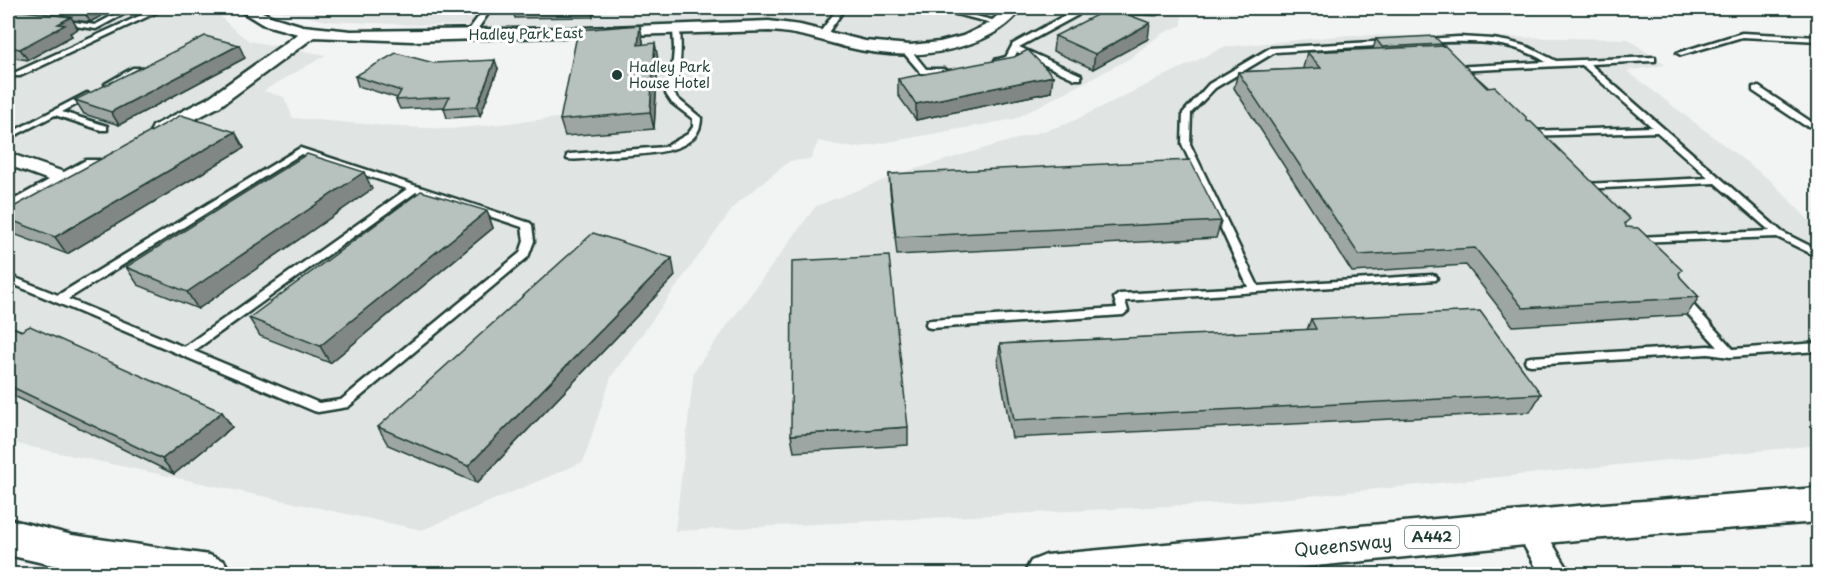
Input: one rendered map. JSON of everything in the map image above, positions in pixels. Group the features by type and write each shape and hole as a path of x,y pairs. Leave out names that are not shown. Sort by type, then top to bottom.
{"main road":[{"name":"Queensway","path":"1047,574 1528,528 1818,505"},
{"path":"8,537 72,553 209,574"}],"street":[{"name":"Hadley Park East","path":"244,8 281,25 311,32 393,36 783,26 876,48 906,50 943,47 963,41 1000,23 1014,8"},
{"path":"146,137 214,102 311,32"},
{"path":"8,211 105,158"},
{"path":"8,159 64,179"},
{"path":"1528,528 1556,574"}],"lane":[{"path":"52,21 96,27 131,8"},
{"path":"8,74 16,74 162,8"},
{"path":"469,35 488,8"},
{"path":"822,35 841,8"},
{"path":"936,8 1000,23"},
{"path":"1068,8 1156,12"},
{"path":"990,63 1009,59 1014,48 1075,13 1068,8"},
{"path":"570,157 668,149 691,136 697,127 697,118 675,101 670,94 676,72 678,50 676,30"},
{"path":"1681,53 1742,35 1818,39"},
{"path":"1409,42 1488,41 1521,47 1540,54 1555,64"},
{"path":"1255,290 1186,144 1187,113 1212,86 1273,50 1398,43"},
{"path":"1014,48 1078,77"},
{"path":"906,50 928,73 958,68"},
{"path":"1462,77 1452,66 1652,59"},
{"path":"1584,63 1779,234 1818,254"},
{"path":"101,88 135,70"},
{"path":"1756,89 1807,123 1818,126"},
{"path":"8,137 92,93"},
{"path":"54,112 104,128"},
{"path":"1523,134 1660,129"},
{"path":"8,278 58,300 318,408 344,404 524,255 529,241 528,225 300,151 58,300"},
{"path":"1578,187 1719,180"},
{"path":"184,352 415,188"},
{"path":"1622,241 1779,234"},
{"path":"931,324 1123,311 1119,297 1432,278"},
{"path":"1674,291 1730,353"},
{"path":"1531,361 1708,350 1730,353 1818,347"}],"shaded area":[{"path":"8,8 212,8 249,41 326,55 263,91 284,97 293,118 451,129 568,117 587,26 419,25 327,21 267,8 1182,8 1182,25 1161,34 1129,59 1014,119 855,148 818,141 811,159 790,161 736,204 611,377 583,462 422,530 8,442"},
{"path":"1223,8 1404,8 1256,13"},
{"path":"1350,35 1628,39 1665,65 1627,71 1771,181 1818,230 1818,445 1248,502 675,531 694,371 816,206 908,171 1067,124 1224,47"}],"building":[{"path":"58,8 90,8 84,11"},
{"path":"1110,8 1150,23 1095,54 1055,36"},
{"path":"8,9 71,17 58,24 65,25 20,49 8,47"},
{"name":"Hadley Park House Hotel","path":"640,25 638,45 655,43 650,112 560,120 578,30"},
{"path":"205,36 239,45 111,112 75,100"},
{"path":"1434,36 1442,44 1382,47 1376,39"},
{"path":"1445,46 1487,88 1495,87 1526,117 1526,121 1531,122 1630,219 1625,223 1626,227 1638,228 1682,270 1679,273 1680,277 1699,297 1523,308 1475,248 1359,255 1238,72 1321,68 1307,52"},
{"path":"1028,50 1053,76 916,104 898,79 1014,57"},
{"path":"396,53 434,63 495,60 477,106 444,108 449,97 396,100 401,91 355,76"},
{"path":"181,115 235,132 55,237 8,219 8,210"},
{"path":"307,154 364,172 187,292 126,267"},
{"path":"1190,160 1221,221 896,237 889,174"},
{"path":"421,191 487,211 320,346 249,318"},
{"path":"593,233 672,258 468,466 378,427"},
{"path":"889,256 908,427 791,435 792,261"},
{"path":"1480,311 1541,394 1014,420 1000,344 1316,329 1311,319"},
{"path":"8,325 21,331 30,326 222,412 162,459 8,385"}],"place":[{"name":"Hadley Park House Hotel","path":"617,75"}]}
